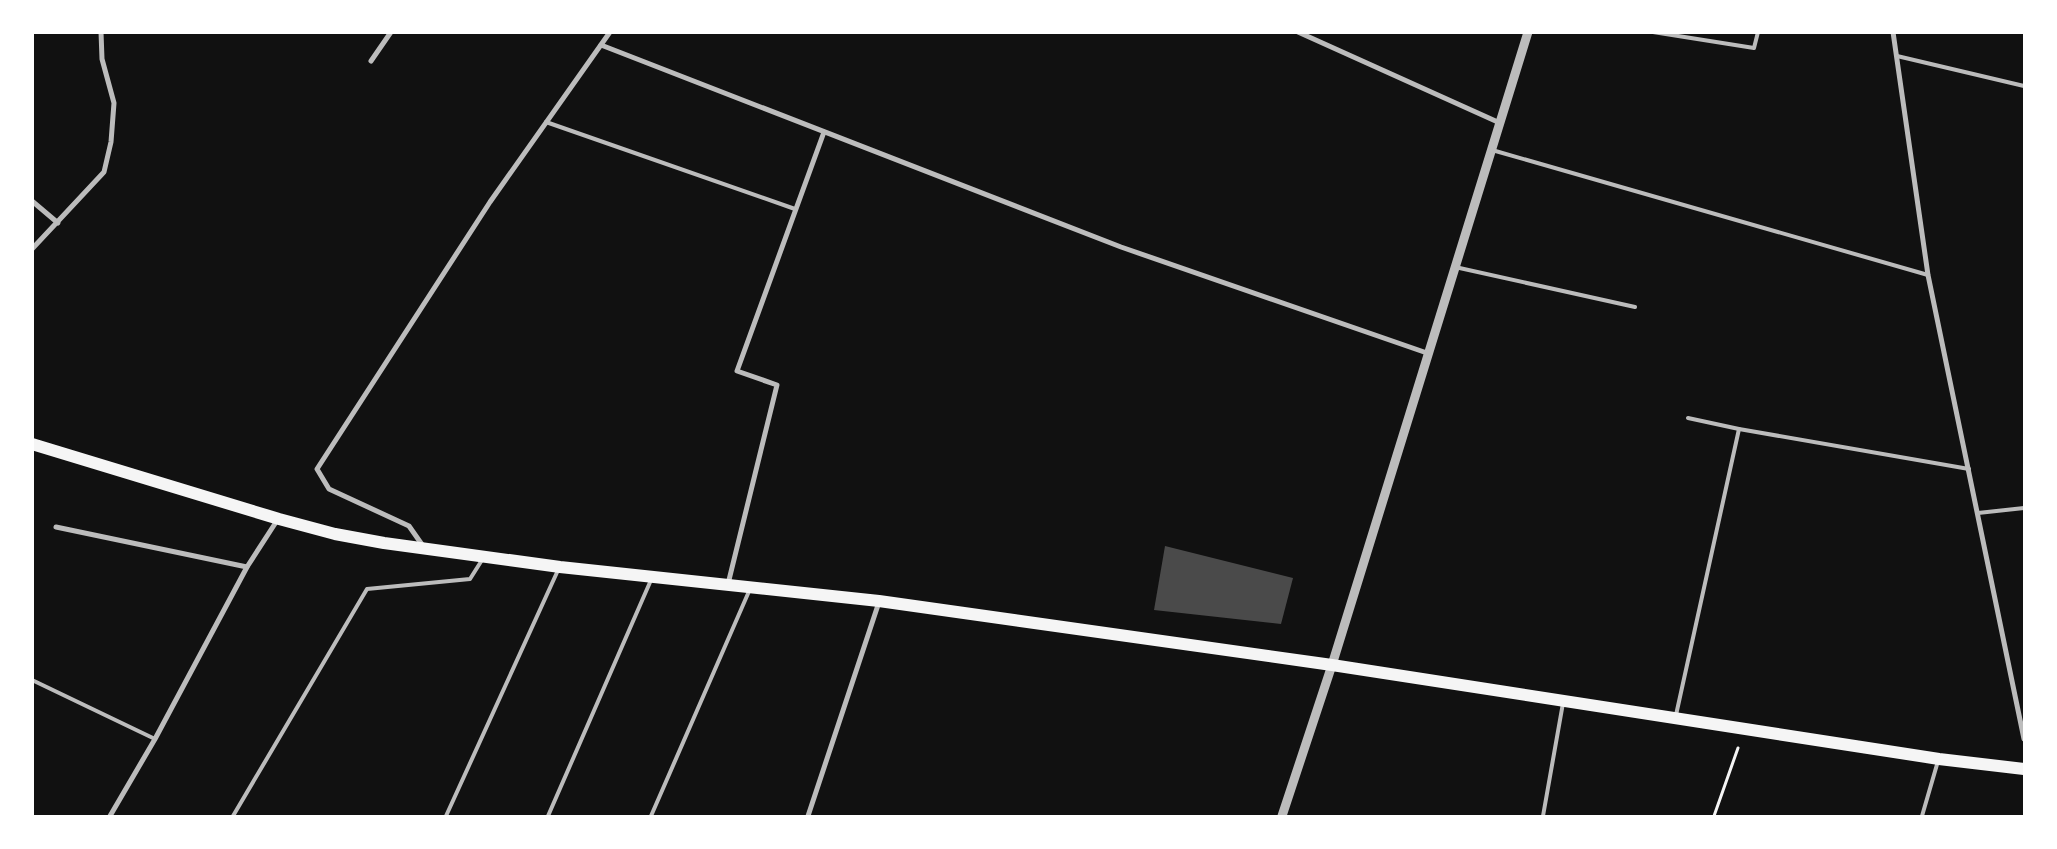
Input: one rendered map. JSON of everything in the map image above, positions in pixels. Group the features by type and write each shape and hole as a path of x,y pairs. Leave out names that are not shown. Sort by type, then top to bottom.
{"main road":[{"path":"32,444 278,519 343,535 426,550 879,601 1332,665 1563,702 1939,759 2024,770"}],"street":[{"path":"32,249 104,172 111,142 114,103 102,59 101,32"},
{"path":"371,61 391,32"},
{"path":"426,550 409,526 329,489 317,469 490,202 610,32"},
{"path":"1298,32 1500,123"},
{"path":"1282,816 1332,665 1427,353 1528,32"},
{"path":"1893,32 1928,275 2024,739"},
{"path":"601,45 1121,248 1427,353"},
{"path":"728,584 777,386 736,371 824,132"},
{"path":"32,201 58,222"},
{"path":"110,816 156,739 247,567 278,519"},
{"path":"56,527 247,567"},
{"path":"808,816 879,601"}],"lane":[{"path":"1653,32 1754,48 1758,32"},
{"path":"1897,56 2024,86"},
{"path":"546,122 796,209"},
{"path":"1492,150 1928,275"},
{"path":"1454,267 1636,307"},
{"path":"1688,418 1739,429 1969,469"},
{"path":"1675,718 1739,429"},
{"path":"1978,514 2024,508"},
{"path":"233,816 367,589 470,579 484,557"},
{"path":"446,816 560,566"},
{"path":"548,816 653,577"},
{"path":"651,816 751,587"},
{"path":"32,680 156,739"},
{"path":"1543,816 1563,702"},
{"path":"1922,816 1939,759"}],"path":[{"path":"1714,816 1744,729"}],"building":[{"path":"1165,546 1293,578 1281,624 1154,610"}]}
